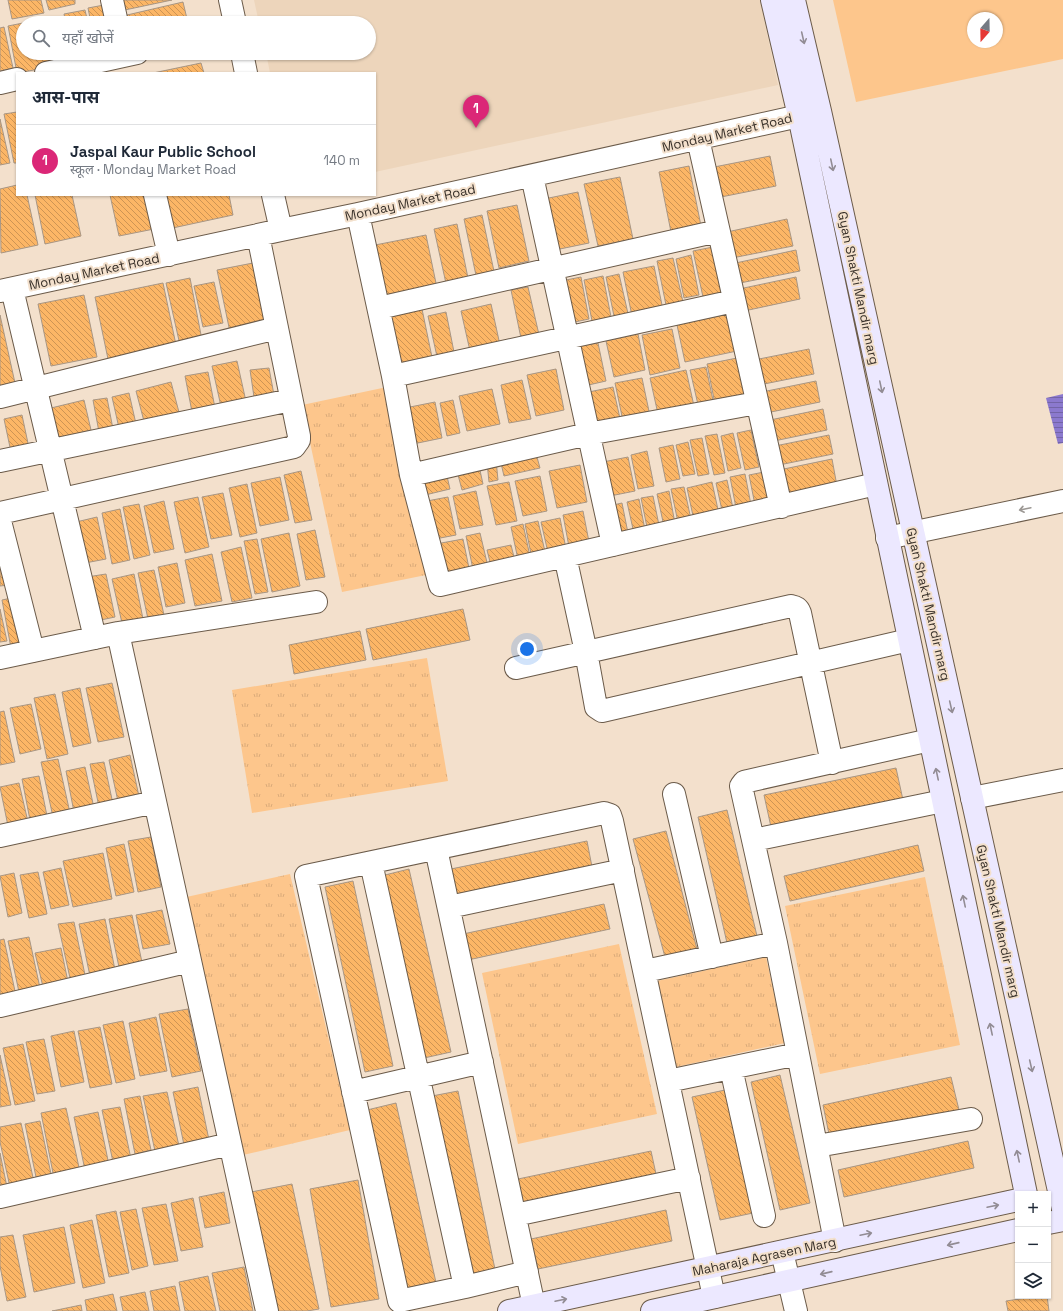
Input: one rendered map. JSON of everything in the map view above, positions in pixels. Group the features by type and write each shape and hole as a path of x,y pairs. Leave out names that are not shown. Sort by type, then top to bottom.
{"street":[{"path":"112,0 115,16"},
{"path":"230,0 233,16"},
{"name":"Gyan Shakti Mandir marg","path":"772,0 799,116 1025,1191"},
{"name":"Gyan Shakti Mandir marg","path":"794,0 820,111 972,798 1058,1196"},
{"path":"52,72 122,60"},
{"path":"243,60 246,72"},
{"path":"0,83 16,79"},
{"name":"Monday Market Road","path":"6,290 532,176 820,111"},
{"path":"698,139 781,507"},
{"path":"532,176 613,545"},
{"path":"155,196 168,255"},
{"path":"273,196 281,230"},
{"path":"358,214 393,376 411,475 440,585 876,484"},
{"path":"378,308 718,231"},
{"path":"0,513 294,447 299,440 299,436 258,235"},
{"path":"6,290 36,389 95,638"},
{"path":"393,376 734,301"},
{"path":"0,397 277,328"},
{"path":"0,462 291,400"},
{"path":"411,475 588,434 757,404"},
{"path":"887,538 1063,501"},
{"path":"0,521 33,651"},
{"path":"565,556 586,652 596,707 602,711 909,640"},
{"path":"0,658 118,633 316,602"},
{"path":"516,668 791,606 800,613 832,762"},
{"path":"118,633 267,1311"},
{"path":"835,1241 776,942 754,840 741,790 744,782 930,740"},
{"path":"972,798 1063,780"},
{"path":"674,794 712,957"},
{"path":"754,840 943,801"},
{"path":"0,836 155,802"},
{"path":"527,1272 399,1301 306,876 604,813 610,815 612,821 714,1298"},
{"path":"436,849 534,1306"},
{"path":"371,863 465,1287"},
{"path":"449,907 623,870"},
{"path":"644,971 776,942"},
{"path":"0,1006 190,961"},
{"path":"668,1081 798,1054"},
{"path":"353,1092 482,1062"},
{"path":"731,1068 764,1216"},
{"path":"817,1146 971,1119"},
{"path":"0,1197 230,1144"},
{"path":"515,1215 688,1178"},
{"name":"Maharaja Agrasen Marg","path":"509,1311 1015,1201"},
{"path":"1051,1222 1063,1220"},
{"path":"652,1311 1015,1231"},
{"path":"782,1252 796,1311"}],"shaded area":[{"path":"254,0 760,0 778,85 376,172 376,72 270,72 267,60 376,60 376,16 257,16"},
{"path":"1063,394 1063,443 1058,444 1046,398"}],"green space":[{"path":"833,0 1063,0 1063,59 856,102"},
{"path":"387,387 426,575 342,592 302,405"},
{"path":"427,658 448,781 252,813 232,690"},
{"path":"290,874 350,1130 243,1155 182,898"},
{"path":"925,877 960,1045 820,1074 785,906"},
{"path":"619,944 657,1114 518,1144 482,973"},
{"path":"766,957 785,1043 676,1067 657,981"}],"building":[{"path":"8,0 41,0 44,13 28,16 16,16 16,18 12,19"},
{"path":"46,0 75,0 75,4 49,10"},
{"path":"118,0 172,0 120,11"},
{"path":"183,2 186,16 127,16"},
{"path":"104,5 106,16 90,16 88,8"},
{"path":"85,10 86,16 64,16 64,14"},
{"path":"16,24 16,60 61,60 62,65 17,72 8,26"},
{"path":"4,27 13,68 0,71 0,28"},
{"path":"201,63 204,72 158,72"},
{"path":"16,112 16,163 14,163 4,114"},
{"path":"0,119 10,163 0,165"},
{"path":"770,156 776,186 716,198 709,168"},
{"path":"689,166 701,226 671,232 659,172"},
{"path":"620,177 633,239 598,246 584,184"},
{"path":"16,185 16,196 27,196 38,245 1,253 0,189"},
{"path":"578,192 589,243 555,250 544,199"},
{"path":"35,196 72,196 81,236 45,244"},
{"path":"110,196 147,196 154,229 119,236"},
{"path":"229,196 233,215 168,229 161,197"},
{"path":"517,205 529,261 499,268 487,211"},
{"path":"482,215 495,276 477,280 464,219"},
{"path":"787,219 793,246 732,258 727,232"},
{"path":"457,224 469,283 447,288 434,229"},
{"path":"426,235 437,288 381,299 370,246"},
{"path":"713,247 722,294 703,297 693,251"},
{"path":"796,250 800,271 735,284 731,264"},
{"path":"691,255 699,295 684,298 676,259"},
{"path":"673,258 683,302 666,305 657,261"},
{"path":"253,263 266,325 230,332 217,270"},
{"path":"654,266 663,310 632,316 623,272"},
{"path":"619,274 629,318 615,321 606,277"},
{"path":"603,276 612,322 593,326 584,280"},
{"path":"581,277 589,319 570,323 561,281"},
{"path":"796,277 800,299 744,311 739,289"},
{"path":"190,278 202,340 180,345 166,283"},
{"path":"214,282 223,323 203,327 194,286"},
{"path":"163,283 176,345 108,359 95,297"},
{"path":"528,287 540,339 522,343 511,290"},
{"path":"84,295 97,357 51,366 38,304"},
{"path":"491,304 500,345 470,351 461,311"},
{"path":"422,309 433,362 401,369 390,316"},
{"path":"446,312 455,357 438,361 428,316"},
{"path":"729,314 737,351 685,362 677,325"},
{"path":"0,315 15,383 0,386"},
{"path":"672,329 680,368 650,375 642,335"},
{"path":"638,334 645,370 614,377 606,341"},
{"path":"598,343 606,381 584,386 575,347"},
{"path":"809,349 814,374 759,385 754,360"},
{"path":"737,358 745,397 715,404 707,364"},
{"path":"237,361 247,406 222,411 212,366"},
{"path":"706,367 714,405 699,409 690,370"},
{"path":"269,368 274,395 254,397 250,370"},
{"path":"556,369 564,410 536,416 527,375"},
{"path":"686,370 694,406 658,414 650,378"},
{"path":"208,372 216,413 193,417 185,376"},
{"path":"642,378 650,416 623,421 615,383"},
{"path":"522,380 531,419 509,423 501,385"},
{"path":"816,381 820,402 766,413 762,392"},
{"path":"171,382 180,416 145,425 136,391"},
{"path":"613,387 621,423 592,429 584,393"},
{"path":"492,389 500,424 467,431 459,396"},
{"path":"129,393 136,424 119,428 112,397"},
{"path":"107,398 113,429 99,432 93,400"},
{"path":"84,400 91,430 59,438 51,408"},
{"path":"453,400 460,433 447,436 440,403"},
{"path":"435,402 442,438 413,444 405,408"},
{"path":"823,409 827,430 774,441 770,420"},
{"path":"22,415 29,448 11,452 4,419"},
{"path":"751,430 759,467 745,470 737,433"},
{"path":"733,433 741,468 728,471 721,436"},
{"path":"717,434 725,473 714,475 705,436"},
{"path":"829,435 833,454 779,465 775,446"},
{"path":"702,438 709,474 698,476 690,440"},
{"path":"688,442 695,474 683,476 676,445"},
{"path":"673,445 680,479 666,482 659,448"},
{"path":"535,450 540,468 504,476 500,459"},
{"path":"647,451 654,486 638,489 631,455"},
{"path":"628,457 635,491 610,496 603,462"},
{"path":"832,459 837,486 785,497 779,470"},
{"path":"496,460 498,480 489,482 487,462"},
{"path":"580,465 587,502 557,508 549,471"},
{"path":"479,466 483,484 462,490 457,471"},
{"path":"301,471 312,520 295,523 284,475"},
{"path":"446,472 450,489 425,495 421,478"},
{"path":"764,472 771,507 756,510 749,475"},
{"path":"745,474 752,510 737,513 730,477"},
{"path":"540,476 547,511 523,516 515,481"},
{"path":"280,477 289,520 260,526 251,483"},
{"path":"727,480 734,513 723,515 716,483"},
{"path":"509,482 517,521 496,525 487,486"},
{"path":"712,482 720,519 695,525 687,488"},
{"path":"247,484 257,533 240,537 229,488"},
{"path":"684,487 692,524 679,527 671,489"},
{"path":"476,491 483,525 460,529 453,496"},
{"path":"669,491 676,529 665,531 657,494"},
{"path":"223,493 232,535 211,539 202,497"},
{"path":"653,496 660,530 648,532 641,498"},
{"path":"198,497 209,547 185,553 174,502"},
{"path":"448,497 456,535 435,539 427,501"},
{"path":"639,499 646,535 635,538 627,502"},
{"path":"164,501 174,549 154,553 144,506"},
{"path":"622,503 628,533 615,536 609,506"},
{"path":"139,504 150,555 134,559 123,507"},
{"path":"120,509 130,560 112,564 102,513"},
{"path":"583,511 590,547 570,552 563,515"},
{"path":"97,517 106,559 85,563 76,522"},
{"path":"560,518 567,554 549,557 541,522"},
{"path":"538,521 546,556 532,559 525,524"},
{"path":"523,524 531,561 519,564 511,527"},
{"path":"315,530 325,577 306,580 297,534"},
{"path":"289,533 300,586 272,592 261,539"},
{"path":"480,533 489,571 474,574 466,536"},
{"path":"0,537 9,585 0,586"},
{"path":"257,539 268,592 255,594 244,541"},
{"path":"463,539 470,573 443,579 436,544"},
{"path":"511,545 516,565 492,570 487,550"},
{"path":"241,547 252,598 232,602 221,552"},
{"path":"212,554 222,601 195,606 185,560"},
{"path":"177,563 185,603 166,607 158,567"},
{"path":"154,570 164,615 148,619 138,573"},
{"path":"106,574 115,617 96,621 87,577"},
{"path":"134,574 143,619 122,623 112,579"},
{"path":"16,597 25,646 11,648 2,600"},
{"path":"0,609 7,641 0,642"},
{"path":"463,609 470,640 373,660 366,629"},
{"path":"360,631 366,660 294,674 289,645"},
{"path":"112,683 124,737 98,742 86,688"},
{"path":"80,688 91,743 73,747 62,692"},
{"path":"55,694 68,754 47,759 34,698"},
{"path":"31,704 41,749 20,754 10,708"},
{"path":"4,711 15,762 0,765 0,712"},
{"path":"130,755 140,801 119,806 109,760"},
{"path":"58,759 70,813 53,817 41,762"},
{"path":"104,762 113,804 99,807 90,764"},
{"path":"85,767 94,808 74,812 66,771"},
{"path":"896,768 903,800 771,827 764,795"},
{"path":"39,776 47,816 30,820 22,779"},
{"path":"19,783 28,822 8,826 0,787"},
{"path":"727,810 757,936 727,943 698,817"},
{"path":"666,831 697,949 665,957 633,839"},
{"path":"151,837 161,887 138,892 128,841"},
{"path":"587,841 593,872 452,901 446,870"},
{"path":"124,844 134,892 116,896 106,848"},
{"path":"918,845 924,871 790,901 784,876"},
{"path":"103,853 112,899 73,907 63,861"},
{"path":"61,868 69,905 51,909 43,872"},
{"path":"409,869 451,1052 424,1058 381,876"},
{"path":"38,872 47,914 29,918 20,875"},
{"path":"14,873 22,913 8,917 0,876"},
{"path":"353,881 393,1066 365,1072 325,887"},
{"path":"604,904 610,929 468,960 463,934"},
{"path":"162,910 170,944 143,949 136,915"},
{"path":"132,915 143,967 120,972 109,919"},
{"path":"105,919 115,970 90,976 79,924"},
{"path":"74,922 85,975 70,978 58,924"},
{"path":"29,937 40,988 19,992 8,941"},
{"path":"4,939 16,996 0,999 0,940"},
{"path":"61,948 68,982 43,987 35,953"},
{"path":"188,1009 201,1071 172,1077 159,1014"},
{"path":"156,1017 167,1071 140,1076 129,1023"},
{"path":"123,1021 135,1079 116,1083 103,1025"},
{"path":"100,1027 112,1084 90,1088 78,1031"},
{"path":"74,1031 84,1082 61,1087 51,1036"},
{"path":"44,1039 55,1091 37,1094 26,1042"},
{"path":"23,1044 35,1101 15,1105 3,1048"},
{"path":"0,1055 11,1105 0,1107"},
{"path":"780,1075 810,1203 780,1210 751,1082"},
{"path":"951,1077 959,1110 830,1139 823,1105"},
{"path":"198,1087 209,1140 184,1145 173,1092"},
{"path":"725,1090 753,1213 720,1220 692,1097"},
{"path":"458,1091 496,1274 470,1279 432,1096"},
{"path":"167,1092 179,1146 155,1151 143,1096"},
{"path":"140,1096 151,1150 135,1154 124,1099"},
{"path":"396,1103 437,1287 408,1293 367,1110"},
{"path":"120,1107 131,1159 113,1162 102,1110"},
{"path":"66,1108 80,1172 54,1178 41,1113"},
{"path":"98,1112 110,1170 86,1175 74,1117"},
{"path":"40,1121 51,1174 36,1177 25,1124"},
{"path":"21,1123 34,1182 10,1187 0,1142 0,1127"},
{"path":"968,1141 974,1168 844,1197 838,1170"},
{"path":"651,1151 656,1174 523,1202 518,1179"},
{"path":"0,1153 8,1192 0,1193"},
{"path":"358,1180 379,1299 331,1307 310,1189"},
{"path":"292,1184 319,1309 307,1311 276,1311 251,1192"},
{"path":"224,1192 230,1223 205,1228 199,1197"},
{"path":"193,1198 203,1247 181,1251 171,1203"},
{"path":"166,1204 178,1261 154,1265 142,1208"},
{"path":"136,1209 148,1266 132,1270 120,1212"},
{"path":"666,1210 672,1241 538,1269 531,1239"},
{"path":"116,1211 129,1273 109,1277 96,1215"},
{"path":"92,1220 105,1283 83,1288 70,1225"},
{"path":"64,1227 75,1283 34,1292 23,1235"},
{"path":"13,1235 26,1297 7,1301 0,1266 0,1237"},
{"path":"244,1267 253,1311 220,1311 212,1273"},
{"path":"208,1276 216,1311 185,1311 179,1282"},
{"path":"175,1286 180,1311 154,1311 150,1291"},
{"path":"145,1292 149,1311 123,1311 120,1297"},
{"path":"113,1294 117,1311 87,1311 85,1300"},
{"path":"1019,1299 1047,1299 1049,1311 1008,1311 1006,1301"},
{"path":"81,1305 82,1311 52,1311"}],"place":[{"name":"Jaspal Kaur Public School","path":"476,128"}]}
